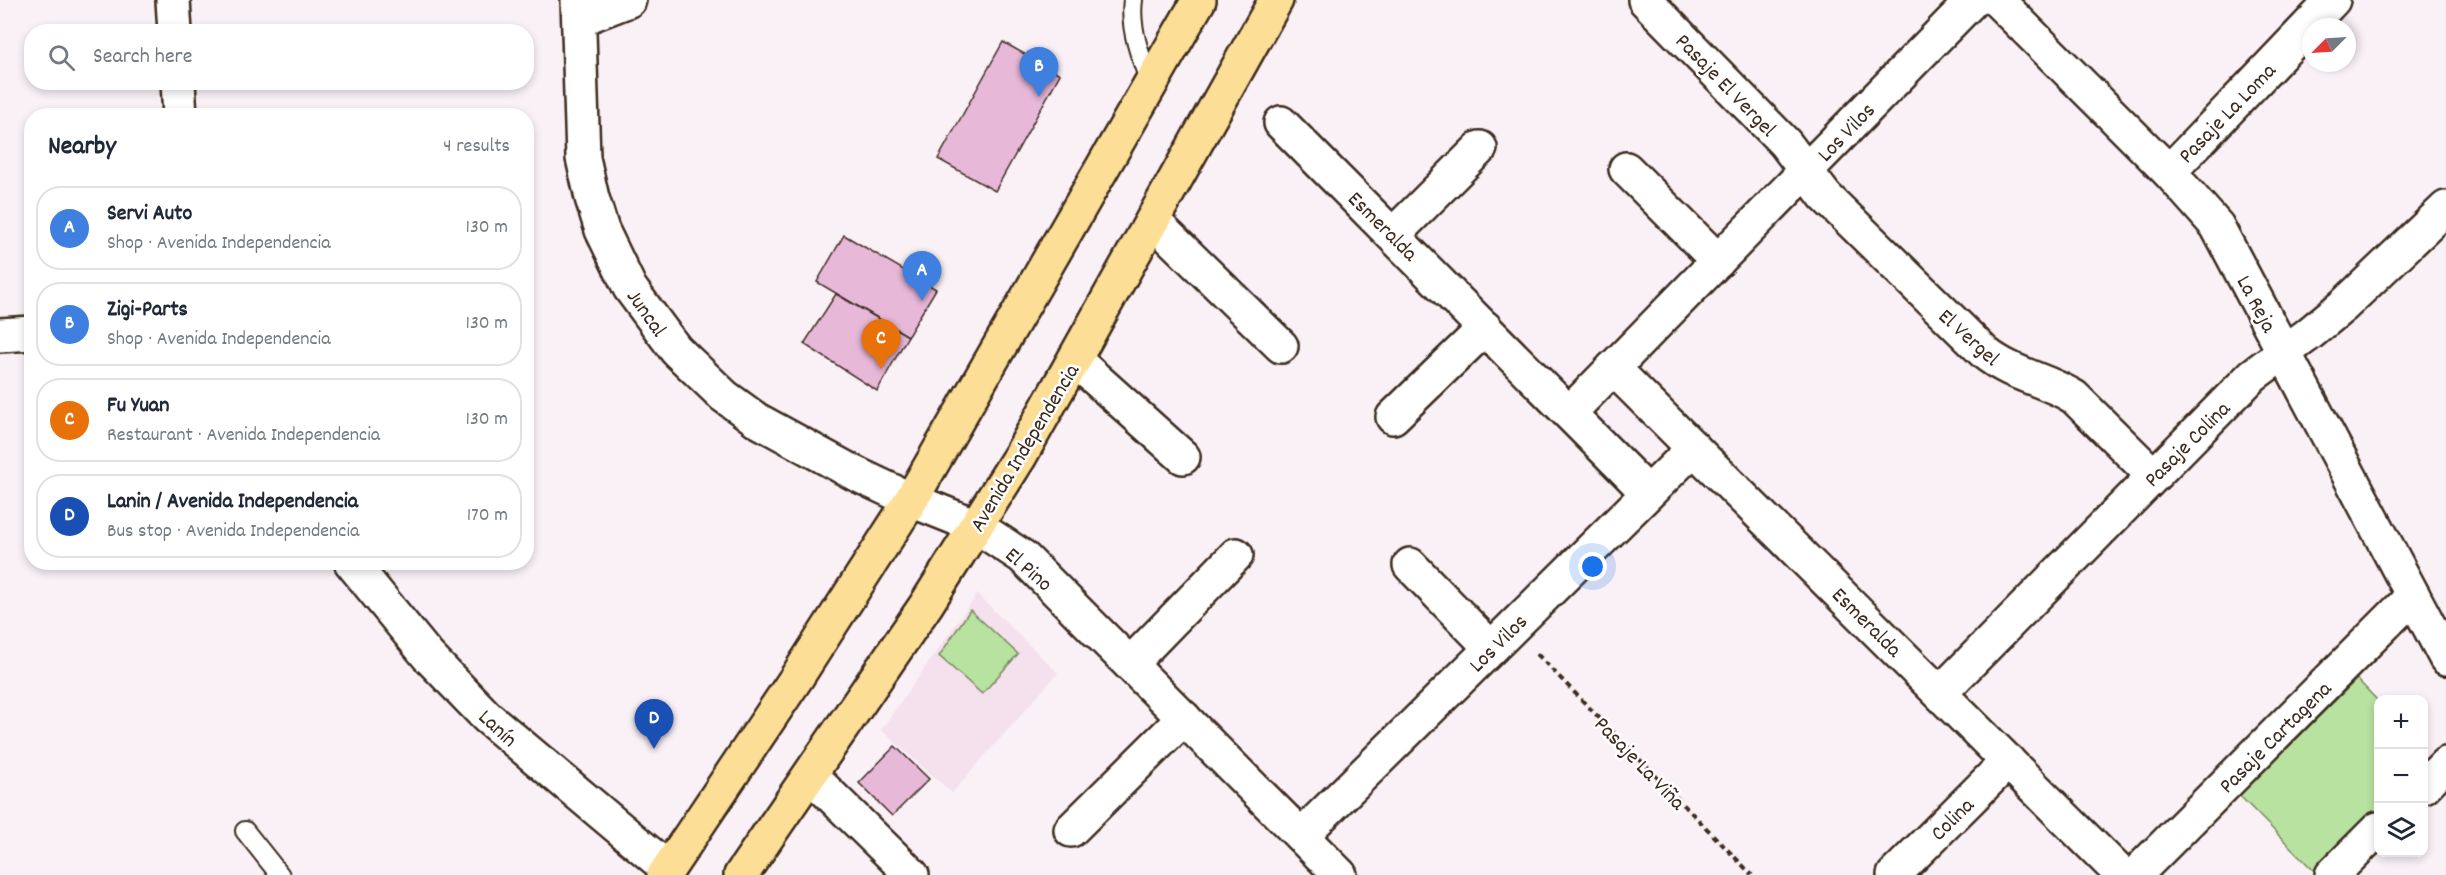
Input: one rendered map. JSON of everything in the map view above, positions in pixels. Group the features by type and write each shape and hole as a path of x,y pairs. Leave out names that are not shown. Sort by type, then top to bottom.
{"main road":[{"path":"666,872 830,627 910,500 1199,0"},
{"name":"Avenida Independencia","path":"741,875 883,669 1020,456 1076,361 1276,0"}],"street":[{"path":"173,0 174,24"},
{"path":"579,9 629,0"},
{"name":"Pasaje El Vergel","path":"1645,0 1785,143 1806,171"},
{"name":"Los Vilos","path":"1569,413 1973,0"},
{"name":"La Reja","path":"1997,0 2169,172 2217,226 2413,596 2442,641"},
{"name":"Pasaje La Loma","path":"2169,172 2333,0"},
{"name":"Juncal","path":"579,9 584,158 592,198 602,230 615,257 630,288 650,318 699,374 757,420 854,473 910,500"},
{"path":"178,90 180,108"},
{"name":"Esmeralda","path":"1281,123 1648,493"},
{"path":"1394,235 1480,148"},
{"path":"1626,169 1718,261"},
{"name":"El Vergel","path":"1806,171 1826,196 1985,353 2009,370 2061,389 2073,397 2154,475"},
{"name":"Pasaje Colina","path":"1940,693 2253,375 2344,305 2446,208"},
{"path":"1153,221 1281,346"},
{"path":"1393,417 1485,328"},
{"path":"0,335 24,334"},
{"path":"1076,361 1183,457"},
{"name":"Esmeralda","path":"1613,368 2122,875"},
{"name":"Los Vilos","path":"1301,836 1694,448"},
{"name":"El Pino","path":"910,500 976,526 1023,557 1340,875"},
{"path":"1130,664 1236,555"},
{"path":"1410,564 1491,648"},
{"name":"Lanín","path":"358,570 428,656 487,717 666,872"},
{"name":"Pasaje Cartagena","path":"2135,875 2413,596"},
{"path":"1071,830 1184,718"},
{"name":"Colina","path":"1894,875 2008,761"},
{"path":"2428,782 2446,764"},
{"path":"810,775 912,875"},
{"path":"2332,875 2374,835"}],"lane":[{"path":"1133,0 1131,13 1142,60 1151,84"},
{"path":"245,831 280,875"}],"path":[{"name":"Pasaje La Viña","path":"1532,648 1752,875"}],"shaded area":[{"path":"977,594 1058,673 952,793 881,730"}],"green space":[{"path":"970,610 1018,654 982,694 939,656"},
{"path":"2357,679 2374,697 2374,824 2318,875 2239,795"}],"building":[{"path":"1003,42 1060,74 995,191 938,159"},
{"path":"844,235 936,289 908,336 817,282"},
{"path":"836,294 908,336 877,391 804,344"},
{"path":"895,746 929,779 892,816 859,783"}],"place":[{"name":"Zigi-Parts","path":"1039,97"},
{"name":"Servi Auto","path":"922,301"},
{"name":"Fu Yuan","path":"881,369"},
{"name":"Lanin / Avenida Independencia","path":"654,749"}]}
